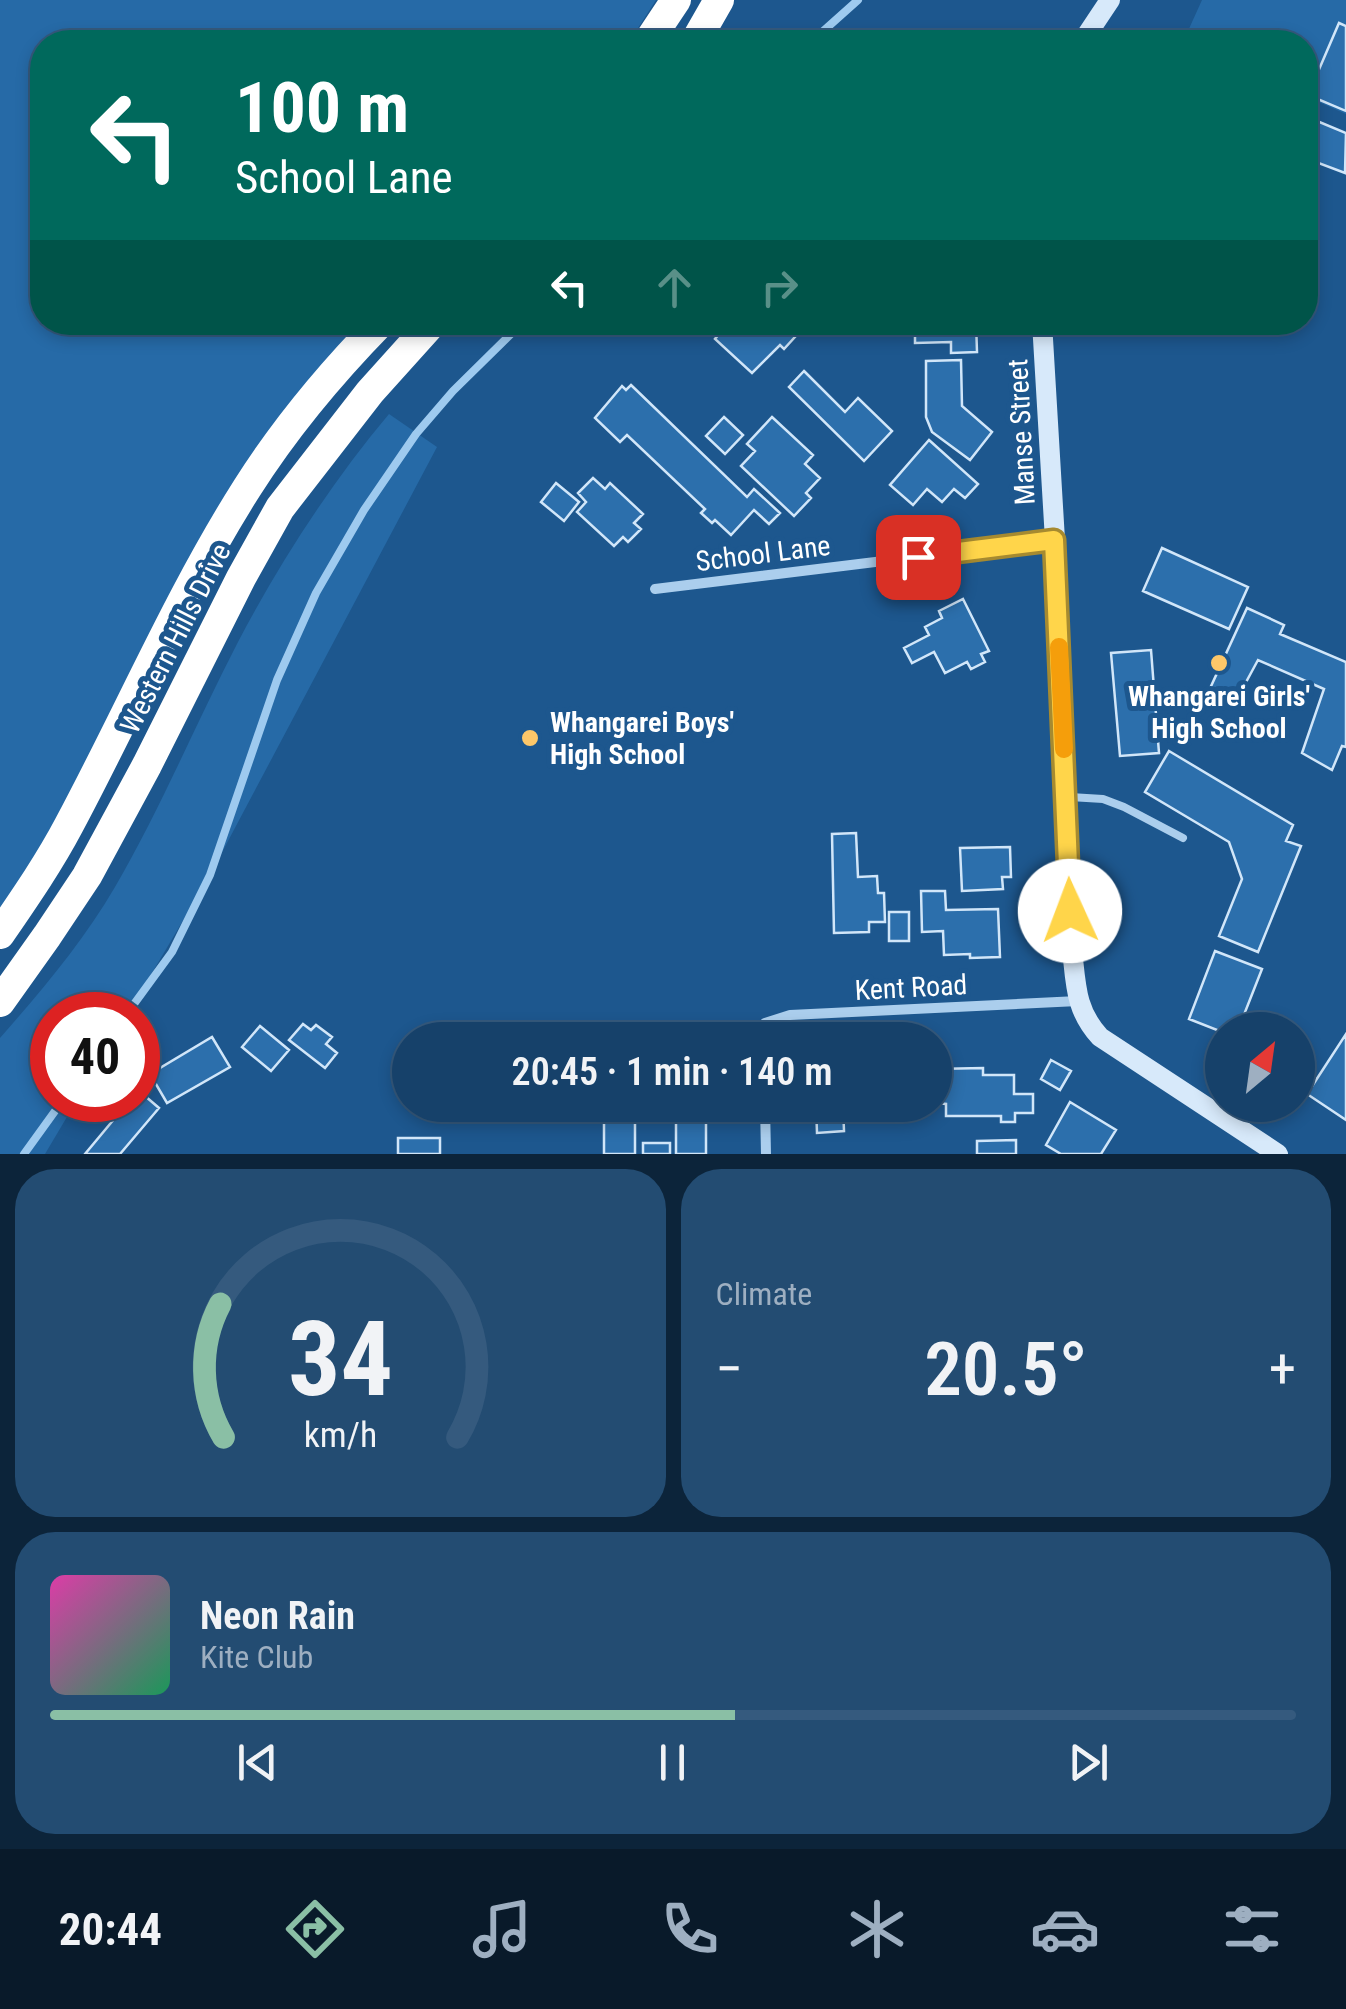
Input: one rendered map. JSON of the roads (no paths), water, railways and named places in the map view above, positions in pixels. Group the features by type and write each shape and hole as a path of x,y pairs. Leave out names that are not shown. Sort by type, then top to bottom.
{"highway":[{"path":"656,30 676,0"},
{"path":"702,30 719,0"},
{"name":"Western Hills Drive","path":"0,934 68,829 208,556 248,487 291,427 369,335"},
{"name":"Western Hills Drive","path":"0,1002 87,876 280,508 370,392 421,335"}],"street":[{"path":"1090,30 1110,0"},
{"name":"Manse Street","path":"1043,335 1072,949 1078,1001 1087,1024 1100,1037 1278,1154"},
{"name":"School Lane","path":"655,589 1054,540"},
{"name":"Kent Road","path":"765,1022 790,1014 1078,1001"},
{"path":"765,1122 766,1154"}],"lane":[{"path":"1066,797 1103,799 1183,838"}],"waterway":[{"path":"824,30 858,0"},
{"path":"143,992 172,952 210,875 277,680 316,593 364,510 416,434 510,335"},
{"path":"24,1154 47,1122"}],"place":[{"name":"Whangarei Girls' High School","path":"1219,663"},
{"name":"Whangarei Boys' High School","path":"530,738"}]}
